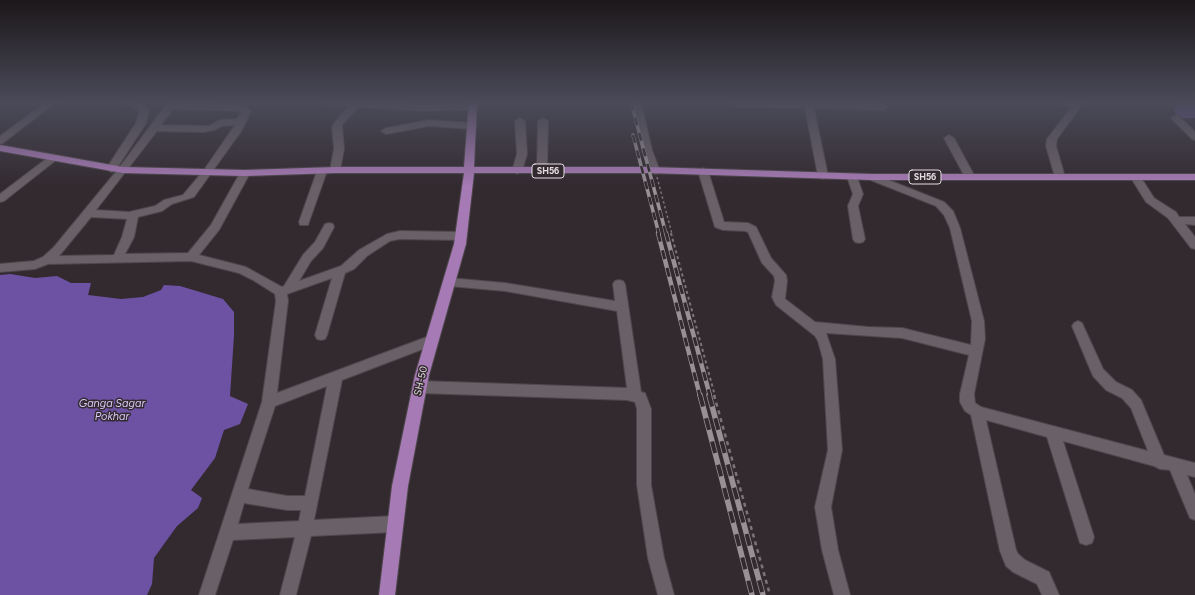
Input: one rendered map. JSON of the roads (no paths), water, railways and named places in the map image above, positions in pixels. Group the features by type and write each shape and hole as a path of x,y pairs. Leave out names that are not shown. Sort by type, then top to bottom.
{"main road":[{"name":"SH-50","path":"386,595 400,486 420,387 461,236 469,170 472,130"},
{"path":"0,148 123,170 245,173 335,170 469,170"},
{"name":"SH56","path":"469,170 703,171 852,177 1195,177"}],"street":[{"path":"0,141 15,130"},
{"path":"111,169 137,130"},
{"path":"0,268 36,265 47,260 58,250 123,170 153,130"},
{"path":"88,213 131,215 158,209 168,202 188,197 208,172 236,130"},
{"path":"335,170 339,149 337,130"},
{"path":"386,131 394,130"},
{"path":"517,171 522,154 521,130"},
{"path":"542,171 543,130"},
{"path":"642,130 647,150 655,171"},
{"path":"814,130 822,176"},
{"path":"1059,130 1052,139 1052,152 1060,177"},
{"path":"1188,130 1195,137"},
{"path":"949,138 970,177"},
{"path":"0,199 53,158"},
{"path":"304,222 322,171"},
{"path":"703,171 719,224 723,226 748,227 752,230 766,260 780,275 781,281 778,297 780,302 814,327 820,333 824,341 829,359 835,450 823,507 830,550 842,595"},
{"path":"191,258 215,226 245,173"},
{"path":"852,177 858,194 852,206 859,239"},
{"path":"872,177 940,204 949,214 956,228 978,321 979,339 967,394 967,402 970,408 977,412 1053,433 1195,470"},
{"path":"1136,178 1150,200 1169,212 1195,245"},
{"path":"118,258 134,218 131,215"},
{"path":"1176,220 1195,221"},
{"path":"207,595 268,402 282,301 285,291 307,258 319,245 330,227"},
{"path":"47,260 191,258 242,270 285,291 350,266 363,253 393,236 461,236"},
{"path":"321,335 340,271"},
{"path":"449,282 505,287 622,307"},
{"path":"619,284 635,395"},
{"path":"1078,326 1098,372 1111,386 1127,394 1136,404 1160,462"},
{"path":"814,327 868,332 902,333 976,351"},
{"path":"268,402 432,340"},
{"path":"288,595 311,503 336,376"},
{"path":"420,387 635,395 640,397 642,401 644,485 646,503 656,558 666,595"},
{"path":"977,412 1008,551 1012,560 1019,566 1043,578 1051,595"},
{"path":"1053,433 1086,537"},
{"path":"1176,466 1195,514"},
{"path":"239,495 287,503 311,503"},
{"path":"227,532 395,524"}],"water":[{"name":"Ganga Sagar Pokhar","path":"10,274 35,278 57,276 71,283 91,283 88,295 121,299 143,297 161,290 164,285 180,286 223,299 234,312 230,396 248,404 240,424 224,430 215,458 191,490 202,498 198,508 177,526 154,558 152,584 147,595 0,595 0,275"}],"railway":[{"path":"638,130 666,234"},
{"path":"633,135 659,234"},
{"path":"658,233 700,396"},
{"path":"666,233 710,396"},
{"path":"700,395 752,595"},
{"path":"709,395 763,595"}]}
